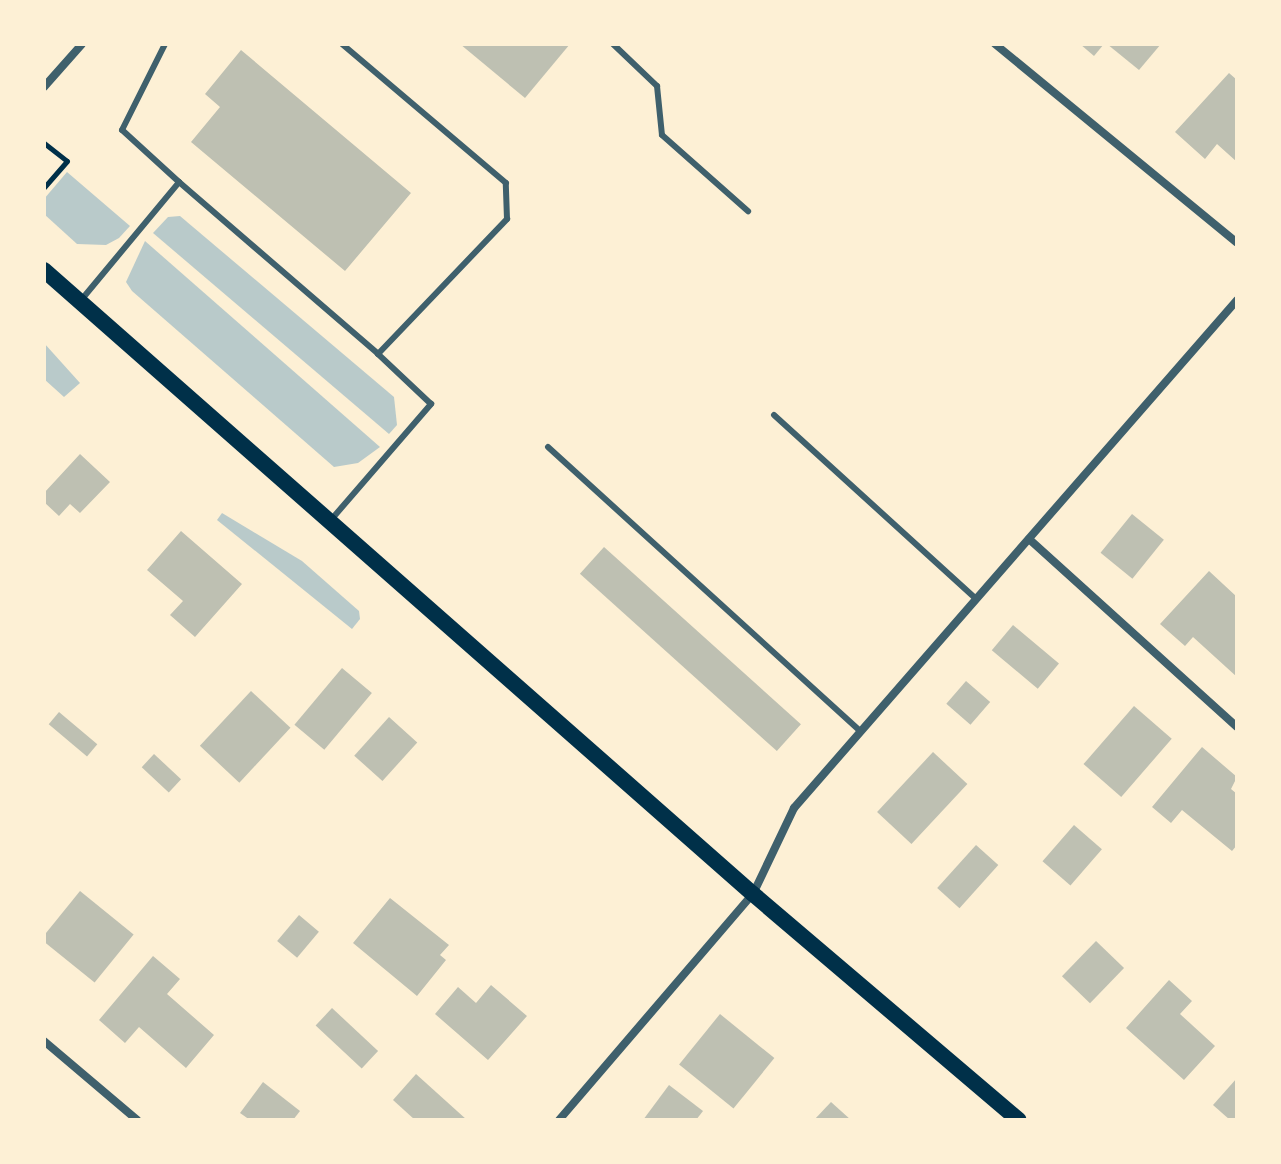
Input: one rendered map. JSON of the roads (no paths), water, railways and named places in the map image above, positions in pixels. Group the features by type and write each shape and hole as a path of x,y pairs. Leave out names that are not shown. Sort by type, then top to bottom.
{"main road":[{"path":"44,270 753,894 1019,1120"}],"street":[{"path":"44,87 82,44"},
{"path":"995,44 1237,243"},
{"path":"559,1120 753,894 794,808 1237,300"},
{"path":"1029,539 1237,727"},
{"path":"44,1041 137,1120"}],"lane":[{"path":"165,44 122,130 431,404 330,521"},
{"path":"342,44 506,183 507,219 378,354"},
{"path":"613,44 657,86 662,135 748,211"},
{"path":"80,302 179,182"},
{"path":"774,415 976,599"},
{"path":"548,447 860,731"}]}
